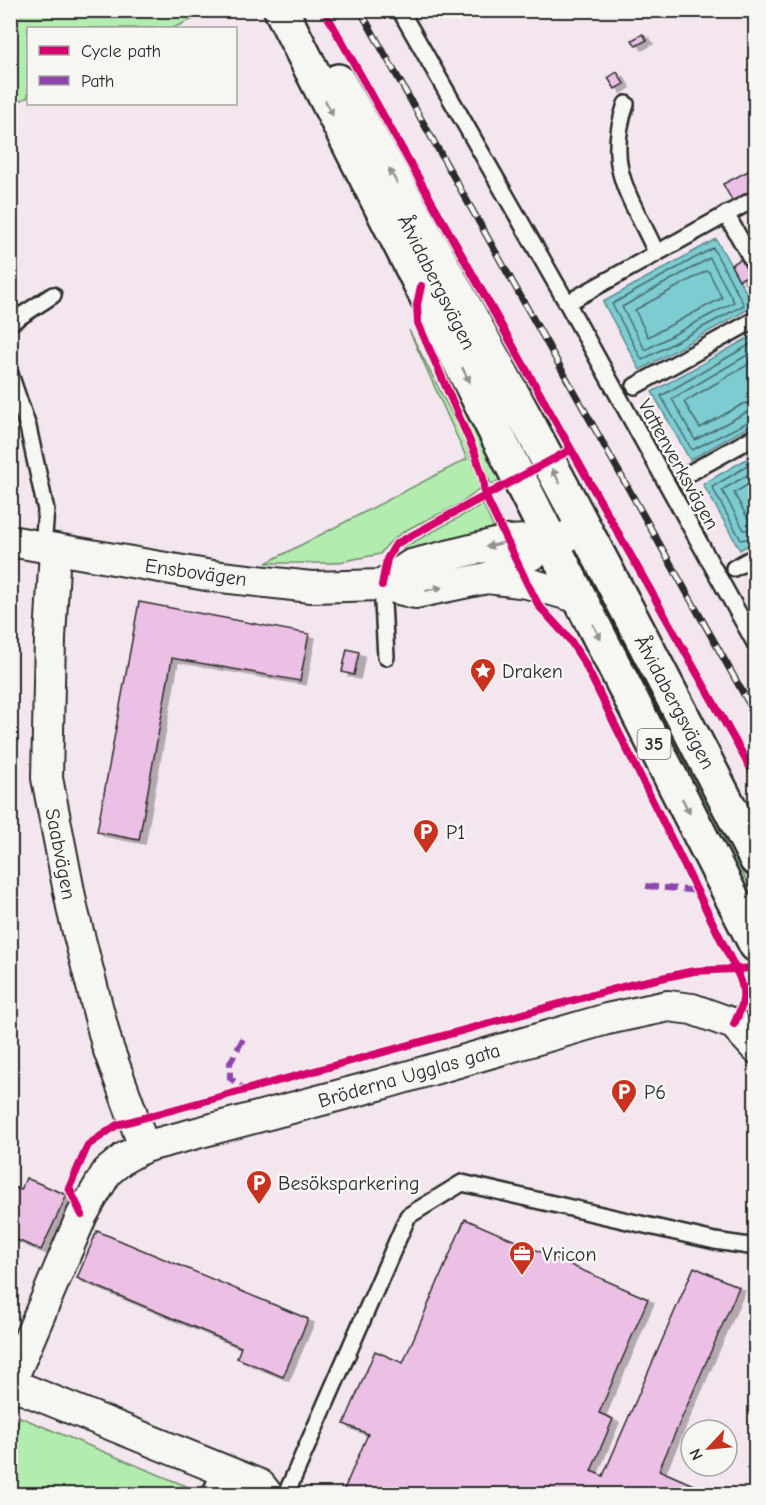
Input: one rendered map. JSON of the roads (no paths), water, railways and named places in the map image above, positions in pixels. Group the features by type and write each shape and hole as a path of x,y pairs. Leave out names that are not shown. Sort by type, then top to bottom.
{"main road":[{"name":"Åtvidabergsvägen","path":"281,10 756,945"},
{"name":"Åtvidabergsvägen","path":"297,10 420,222 584,528 756,859"}],"street":[{"name":"Ensbovägen","path":"10,542 212,576 311,587 382,585 415,593 487,578 584,528"},
{"path":"382,585 411,565 507,541 528,540 552,543"},
{"name":"Saabvägen","path":"49,548 47,778 73,912 107,1045 144,1148"},
{"name":"Ensbovägen","path":"487,578 527,583 580,598"},
{"name":"Bröderna Ugglas gata","path":"11,1384 82,1215 107,1172 116,1163 144,1148 607,1019 669,1006 692,1009 734,1024 756,1048"},
{"path":"11,1384 215,1482 260,1485 267,1494"}],"lane":[{"name":"Vattenverksvägen","path":"400,10 567,303 756,645"},
{"path":"626,104 619,125 618,171 656,252"},
{"path":"567,303 756,198"},
{"path":"726,214 756,267"},
{"path":"10,323 53,295"},
{"path":"635,386 756,319"},
{"path":"10,374 28,427 45,510 49,548"},
{"path":"686,475 756,436"},
{"path":"734,568 756,556"},
{"path":"382,585 386,657"},
{"path":"286,1494 408,1216 462,1183 716,1241 756,1247"}],"water":[{"path":"716,239 754,306 640,370 603,302"},
{"path":"755,334 755,423 690,460 652,392"},
{"path":"755,454 755,541 740,550 703,484"}],"railway":[{"path":"360,10 756,716"}],"place":[{"name":"Draken","path":"483,694"},
{"name":"P1","path":"426,855"},
{"name":"P6","path":"624,1115"},
{"name":"Besöksparkering","path":"259,1206"},
{"name":"Vricon","path":"522,1277"}]}
